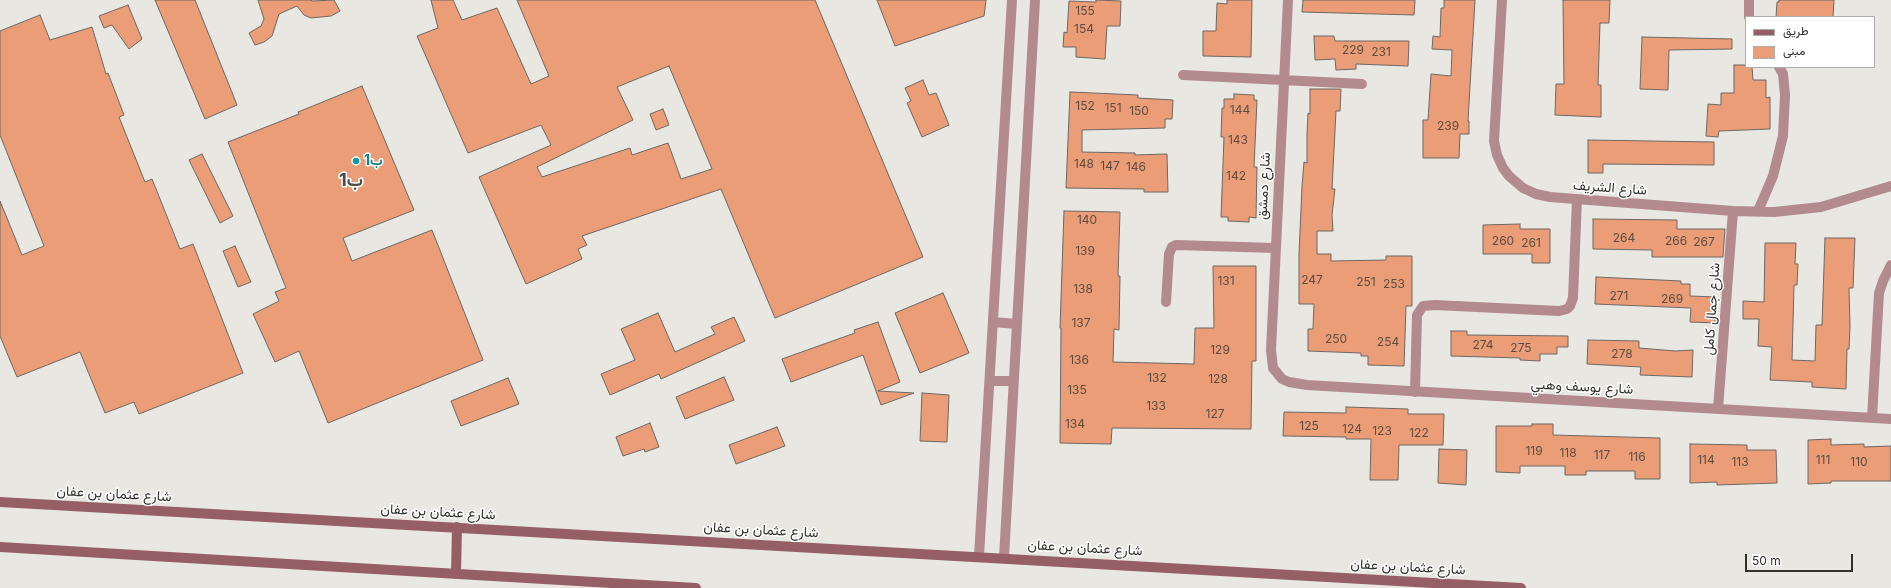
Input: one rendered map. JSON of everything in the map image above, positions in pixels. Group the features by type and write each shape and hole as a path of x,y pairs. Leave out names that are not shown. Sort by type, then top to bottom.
{"main road":[{"name":"شارع عثمان بن عفان","path":"0,502 979,556 1359,583 1521,588"},
{"path":"456,574 457,527"},
{"path":"0,547 696,588"}],"street":[{"path":"979,556 1012,0"},
{"path":"1004,558 1035,0"},
{"name":"شارع دمشق","path":"1276,373 1270,355 1288,0"},
{"name":"شارع الشريف","path":"1502,0 1494,141 1497,155 1509,176 1523,188 1536,194 1550,197 1733,210 1790,211 1821,207 1891,186"},
{"path":"1749,0 1749,16"},
{"path":"1758,211 1774,176 1783,136 1785,95 1783,74 1780,68"},
{"path":"1182,75 1362,84"},
{"path":"1415,392 1417,314 1424,306 1435,305 1559,311 1567,309 1570,306 1573,298 1578,199"},
{"name":"شارع جمال كامل","path":"1718,409 1733,210"},
{"path":"1166,302 1169,254 1172,247 1176,245 1275,248"},
{"path":"1872,418 1879,293 1891,265"},
{"path":"993,322 1017,324"},
{"name":"شارع يوسف وهبي","path":"1276,373 1282,379 1297,384 1891,419"},
{"path":"990,381 1014,381"}],"building":[{"path":"155,0 195,0 237,105 205,119"},
{"path":"258,0 334,0 340,11 331,16 311,18 304,15 297,6 279,14 272,36 264,42 255,45 249,33 261,26 264,19"},
{"path":"431,0 453,0 462,20 497,8 531,84 549,76 517,0 815,0 923,257 775,318 721,189 582,236 587,245 578,249 582,259 526,284 479,177 551,145 541,125 468,153 417,36 438,28","holes":["669,66 712,169 681,179 668,143 632,155 630,148 542,177 537,167 633,120 617,87"]},
{"path":"877,0 986,0 984,16 895,46"},
{"path":"1096,0 1121,1 1120,26 1107,26 1105,59 1076,57 1076,47 1063,47 1064,32 1067,33 1069,1 1096,2"},
{"path":"1227,0 1252,0 1251,57 1203,56 1203,31 1216,31 1217,3 1227,4"},
{"path":"1303,0 1415,0 1414,15 1302,12"},
{"path":"1444,0 1475,0 1468,121 1469,134 1460,134 1459,158 1423,158 1423,120 1428,120 1431,74 1451,76 1452,50 1432,49 1433,36 1440,37 1441,8 1444,8"},
{"path":"1563,0 1610,0 1609,23 1600,23 1598,85 1601,85 1601,117 1555,115 1556,84 1564,84"},
{"path":"1779,0 1834,0 1833,16 1776,16 1777,2 1779,2"},
{"path":"128,5 142,39 129,49 112,25 104,28 99,16"},
{"path":"40,15 50,40 92,27 106,74 108,73 124,115 119,117 145,182 152,179 180,249 193,244 243,373 139,414 134,402 105,413 80,352 17,377 0,336 0,201 22,255 44,246 0,135 0,31"},
{"path":"1314,36 1334,36 1335,41 1409,41 1408,66 1356,64 1356,69 1336,70 1335,59 1315,60"},
{"path":"1642,37 1732,39 1732,49 1669,50 1668,90 1640,89"},
{"path":"1734,65 1745,65 1745,68 1752,68 1753,80 1766,80 1766,98 1770,97 1770,129 1719,131 1718,137 1706,136 1708,104 1721,105 1721,93 1734,93"},
{"path":"923,80 929,95 936,93 949,125 922,137 907,103 911,101 905,88"},
{"path":"362,86 414,210 343,238 352,261 432,230 483,360 328,423 299,351 275,362 253,314 279,301 275,292 286,288 228,142 299,114 298,112"},
{"path":"1310,89 1341,89 1340,111 1336,111 1332,189 1335,189 1332,215 1333,231 1317,231 1317,254 1331,254 1331,261 1386,260 1386,256 1412,256 1412,306 1406,306 1404,366 1368,365 1368,356 1361,356 1361,353 1308,351 1308,329 1313,329 1314,304 1299,304 1299,254 1304,162 1307,163"},
{"path":"1070,92 1138,95 1138,98 1173,100 1172,119 1165,119 1165,128 1082,130 1082,152 1135,153 1135,155 1167,154 1168,192 1144,192 1144,189 1066,188"},
{"path":"1234,94 1254,95 1254,100 1257,100 1254,167 1257,167 1256,218 1249,217 1249,222 1228,221 1228,217 1221,217 1224,137 1221,137 1222,108 1224,108 1224,99 1234,99"},
{"path":"663,109 669,125 656,130 650,114"},
{"path":"1588,140 1714,142 1714,165 1603,164 1603,173 1588,173"},
{"path":"202,154 233,216 220,223 189,160"},
{"path":"1064,211 1120,212 1118,276 1120,276 1119,330 1114,329 1113,362 1194,364 1195,328 1214,328 1213,266 1256,266 1256,361 1252,361 1251,429 1112,428 1111,444 1060,443 1060,328"},
{"path":"1593,219 1677,220 1677,229 1725,229 1723,257 1652,257 1652,250 1593,249"},
{"path":"1520,224 1520,229 1550,229 1550,263 1532,263 1532,254 1483,254 1483,225"},
{"path":"1825,238 1855,238 1853,288 1849,288 1850,326 1849,349 1847,349 1846,389 1812,387 1812,382 1770,380 1772,347 1758,346 1759,319 1743,319 1743,301 1764,302 1765,243 1796,243 1795,264 1798,264 1797,285 1794,285 1792,360 1815,361 1816,325 1822,325"},
{"path":"235,246 251,282 238,287 223,251"},
{"path":"1596,277 1681,281 1681,284 1690,284 1690,296 1716,297 1715,323 1690,322 1691,308 1595,304"},
{"path":"943,293 969,353 920,373 895,313"},
{"path":"658,313 675,352 715,334 711,327 734,317 745,341 661,379 659,374 610,395 601,374 635,360 621,329"},
{"path":"878,322 900,382 878,391 914,393 881,405 863,355 791,382 782,359 855,333 854,330"},
{"path":"1451,331 1467,331 1467,335 1568,336 1568,347 1557,347 1557,354 1540,354 1540,361 1520,360 1520,358 1451,356"},
{"path":"1588,340 1639,341 1639,348 1675,351 1693,350 1692,377 1640,375 1641,367 1587,364"},
{"path":"724,377 734,400 685,419 676,397"},
{"path":"508,378 519,404 461,426 451,401"},
{"path":"922,393 949,395 947,442 920,441"},
{"path":"1346,407 1408,409 1408,414 1444,414 1443,445 1399,445 1398,480 1370,480 1371,439 1283,436 1284,412 1346,413"},
{"path":"650,423 659,447 645,452 644,449 623,456 616,437"},
{"path":"1532,424 1553,424 1553,435 1660,438 1660,479 1635,479 1635,471 1586,471 1586,475 1565,475 1565,466 1520,466 1520,473 1496,472 1496,426 1532,426"},
{"path":"777,427 785,446 736,464 729,445"},
{"path":"1831,439 1831,445 1864,444 1864,447 1891,446 1891,481 1831,481 1831,483 1808,484 1808,440"},
{"path":"1690,444 1747,445 1747,450 1776,450 1777,483 1717,485 1717,482 1690,483"},
{"path":"1439,449 1467,450 1466,485 1438,483"}],"place":[{"name":"ب1","path":"356,161"}],"district":[{"name":"ب1","path":"351,181"}]}
